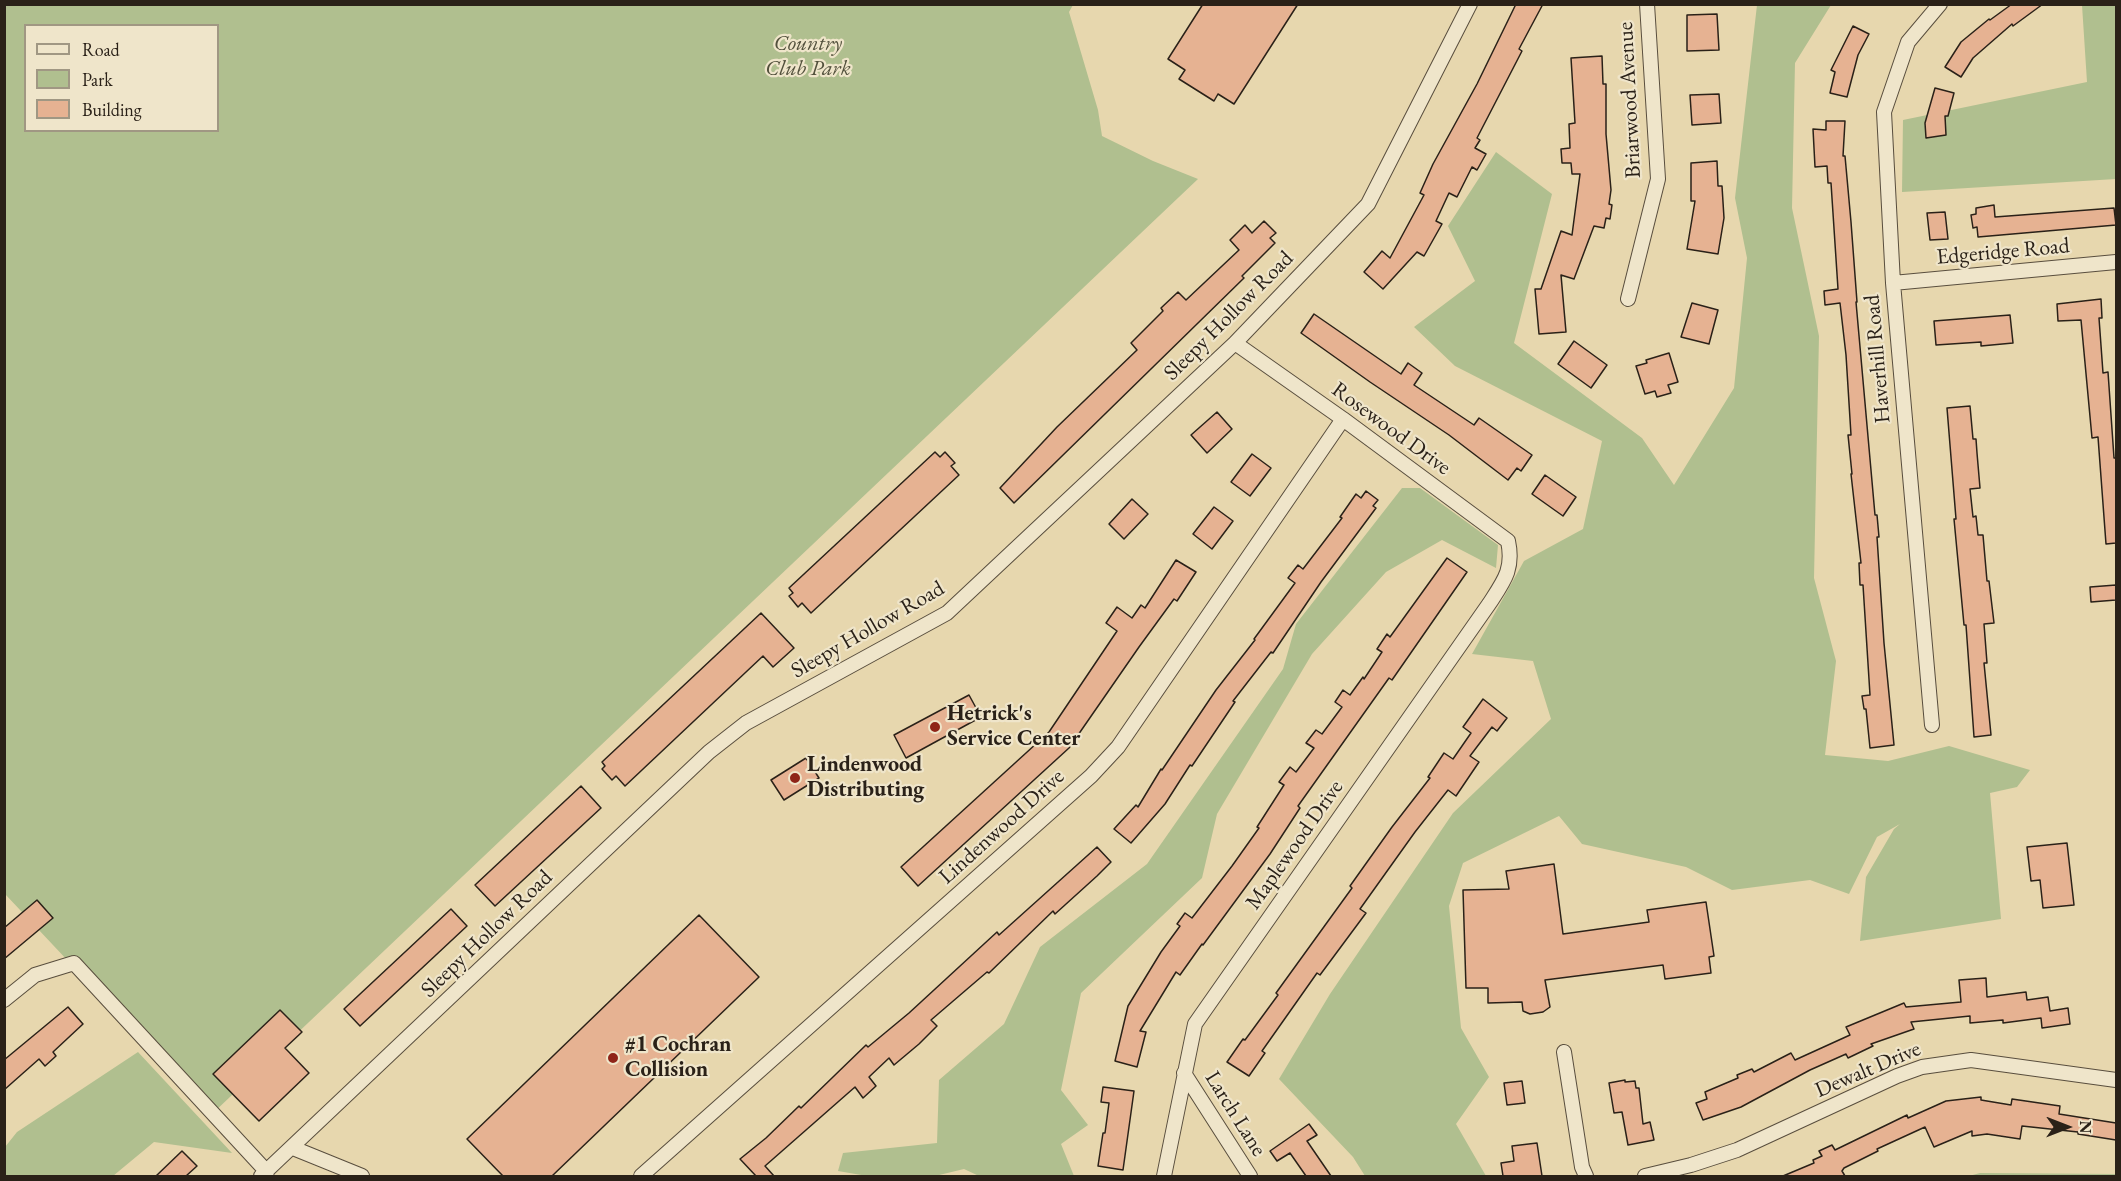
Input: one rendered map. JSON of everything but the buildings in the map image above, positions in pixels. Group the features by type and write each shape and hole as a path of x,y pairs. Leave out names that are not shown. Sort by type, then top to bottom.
{"street":[{"name":"Sleepy Hollow Road","path":"264,1174 709,752 746,723 947,613 1235,344 1368,204 1470,4"},
{"name":"Briarwood Avenue","path":"1628,299 1658,179 1647,4"},
{"name":"Haverhill Road","path":"1932,726 1893,283 1884,112 1908,42 1940,4"},
{"name":"Edgeridge Road","path":"1893,283 2116,262"},
{"name":"Rosewood Drive","path":"1235,344 1343,419 1508,541 1511,558"},
{"name":"Lindenwood Drive","path":"641,1176 1091,776 1118,747 1343,419"},
{"name":"Maplewood Drive","path":"1164,1176 1195,1024 1490,604 1504,580 1511,558"},
{"path":"4,1000 35,975 74,963 264,1174"},
{"path":"1564,1052 1582,1167 1586,1176"},
{"name":"Dewalt Drive","path":"1645,1176 1691,1165 1737,1150 1897,1076 1922,1067 1971,1060 2116,1080"},
{"name":"Larch Lane","path":"1184,1073 1250,1176"},
{"path":"293,1148 362,1176"}],"green space":[{"name":"Country Club Park","path":"5,5 1073,5 1069,12 1098,110 1102,136 1153,161 1198,179 212,1114 5,894"},
{"path":"1757,5 1831,5 1795,63 1792,208 1819,336 1814,578 1836,661 1825,755 1888,761 1949,746 2030,770 2017,787 1990,793 2001,919 1860,941 1866,877 1894,829 1900,824 1877,837 1849,894 1810,880 1732,890 1686,867 1582,844 1559,816 1463,863 1449,906 1461,1028 1489,1077 1456,1124 1486,1176 1365,1176 1353,1157 1279,1079 1330,994 1453,813 1551,719 1533,661 1472,654 1524,561 1583,529 1602,441 1455,366 1414,327 1475,281 1448,226 1496,152 1552,194 1514,343 1642,438 1674,485 1734,388 1747,258 1735,198"},
{"path":"2082,5 2116,5 2116,179 1902,192 1903,120 2087,82"},
{"path":"1402,488 1420,488 1498,545 1496,568 1442,540 1386,572 1312,654 1217,814 1202,878 1081,993 1061,1090 1088,1125 1061,1144 1074,1176 979,1176 964,1169 935,1176 867,1176 838,1171 843,1153 937,1143 939,1080 1004,1024 1040,947 1147,864 1283,669 1296,624"},
{"path":"138,1052 232,1153 154,1142 113,1176 5,1176 5,1147 17,1132"},
{"path":"1980,1173 2116,1174 2116,1176 1969,1176"}],"place":[{"name":"Hetrick's Service Center","path":"935,727"},
{"name":"Lindenwood Distributing","path":"795,778"},
{"name":"#1 Cochran Collision","path":"613,1058"}]}
